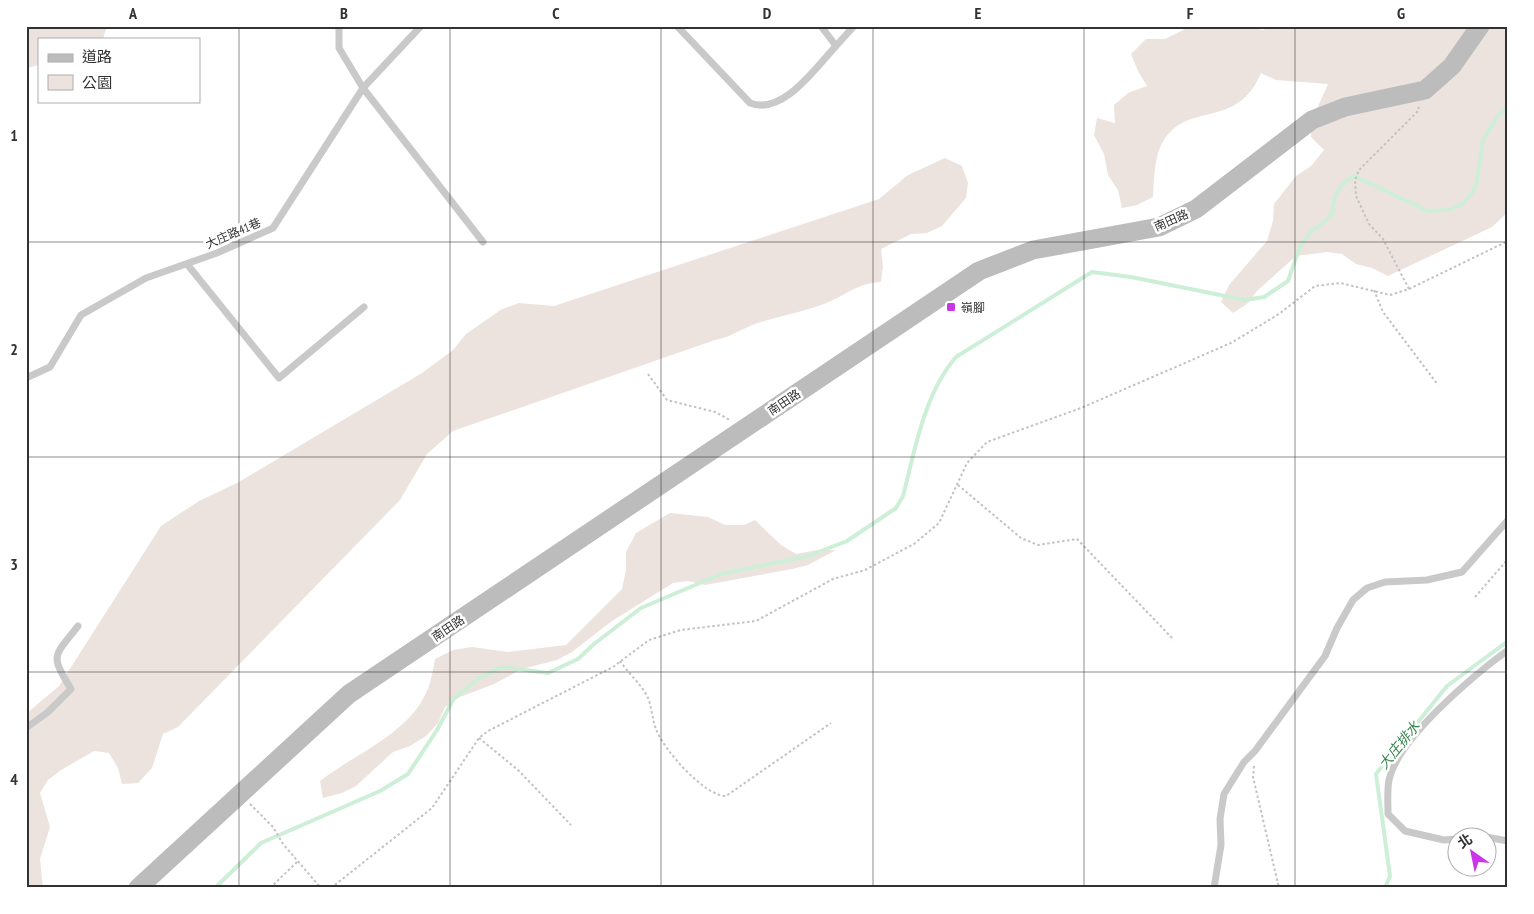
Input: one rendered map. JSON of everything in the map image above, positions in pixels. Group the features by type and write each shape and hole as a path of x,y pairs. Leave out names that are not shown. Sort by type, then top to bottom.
{"main road":[{"name":"南田路","path":"138,888 349,694 979,271 1033,250 1159,228 1196,209 1312,120 1345,107 1425,90 1452,66 1480,26"}],"lane":[{"path":"337,26 339,28 339,48 363,88 482,242"},
{"name":"大庄路41巷","path":"26,378 50,368 81,315 146,278 187,264 273,228 363,88 421,26"},
{"path":"677,26 750,103 759,106 768,106 785,99 854,26"},
{"path":"821,26 836,46"},
{"path":"187,264 279,378 364,307"},
{"path":"1214,888 1222,845 1220,819 1224,794 1244,762 1255,751 1324,656 1336,628 1353,600 1367,588 1385,582 1427,580 1462,572 1508,520"},
{"path":"26,728 48,712 71,689 56,664 58,652 78,626"},
{"path":"1446,840 1405,831 1388,814 1390,779 1400,755 1446,700 1508,650"}],"path":[{"path":"1409,289 1384,239 1369,224 1356,196 1355,180 1359,170 1417,112 1425,90"},
{"path":"331,888 432,808 480,738 488,731 612,667 648,640 682,630 756,621 833,579 864,570 914,544 940,523 958,485 966,462 987,442 1081,408 1231,343 1279,314 1315,286 1340,282 1390,295 1409,289 1508,241"},
{"path":"1374,290 1383,312 1438,386"},
{"path":"648,374 667,400 715,412 745,428"},
{"path":"958,485 1021,538 1038,545 1077,538 1174,640"},
{"path":"1475,597 1508,559"},
{"path":"620,661 648,698 656,730 674,756 706,789 719,796 726,796 831,723"},
{"path":"480,738 518,770 571,825"},
{"path":"1255,751 1253,778 1279,888"},
{"path":"240,795 273,826 283,844 321,888"},
{"path":"270,888 298,861"}],"green space":[{"path":"26,26 107,26 103,38 38,38 38,65 27,68"},
{"path":"1191,26 1239,26 1263,30 1273,26 1508,26 1508,212 1492,227 1388,276 1372,268 1356,264 1342,254 1327,252 1296,256 1257,291 1247,304 1233,313 1221,302 1229,285 1267,241 1273,221 1274,204 1296,176 1311,166 1324,150 1311,137 1312,120 1328,84 1276,80 1261,73 1251,91 1239,102 1226,109 1186,121 1174,128 1164,140 1158,153 1153,197 1137,205 1122,208 1118,190 1108,175 1104,154 1094,135 1097,118 1115,123 1114,105 1128,93 1147,86 1131,54 1146,39 1165,39"},
{"path":"945,158 962,166 968,183 966,198 942,226 927,233 911,234 881,249 883,267 881,282 861,286 831,301 755,324 727,337 453,431 427,454 400,500 178,727 163,734 152,768 138,783 122,784 118,768 109,753 94,751 61,770 48,780 40,793 50,827 40,859 43,888 26,888 26,714 59,686 161,526 199,501 237,483 422,373 453,350 466,334 502,309 519,303 554,306 879,199 908,175"},
{"path":"670,513 708,517 725,525 744,525 755,520 781,545 796,554 817,550 836,550 808,565 792,569 705,585 688,581 673,583 612,621 572,652 557,660 522,669 494,684 460,697 445,707 438,723 426,736 410,746 393,752 356,786 342,793 323,798 320,781 379,743 418,707 429,685 435,659 453,650 472,647 508,652 566,645 622,589 626,570 626,552 636,533"}],"waterway":[{"path":"215,888 261,843 380,791 408,774 437,730 454,698 479,678 502,667 548,673 578,659 594,644 641,608 721,574 808,556 847,541 896,508 903,496 928,405 945,372 956,357 1092,272 1131,277 1245,300 1264,297 1288,281 1300,246 1310,233 1332,215 1333,202 1337,192 1354,176 1428,211 1449,210 1462,204 1476,186 1483,140 1497,117 1508,107"},
{"name":"大庄排水","path":"1385,888 1390,876 1376,774 1447,686 1508,641"}],"place":[{"name":"嶺腳","path":"951,307"}]}
